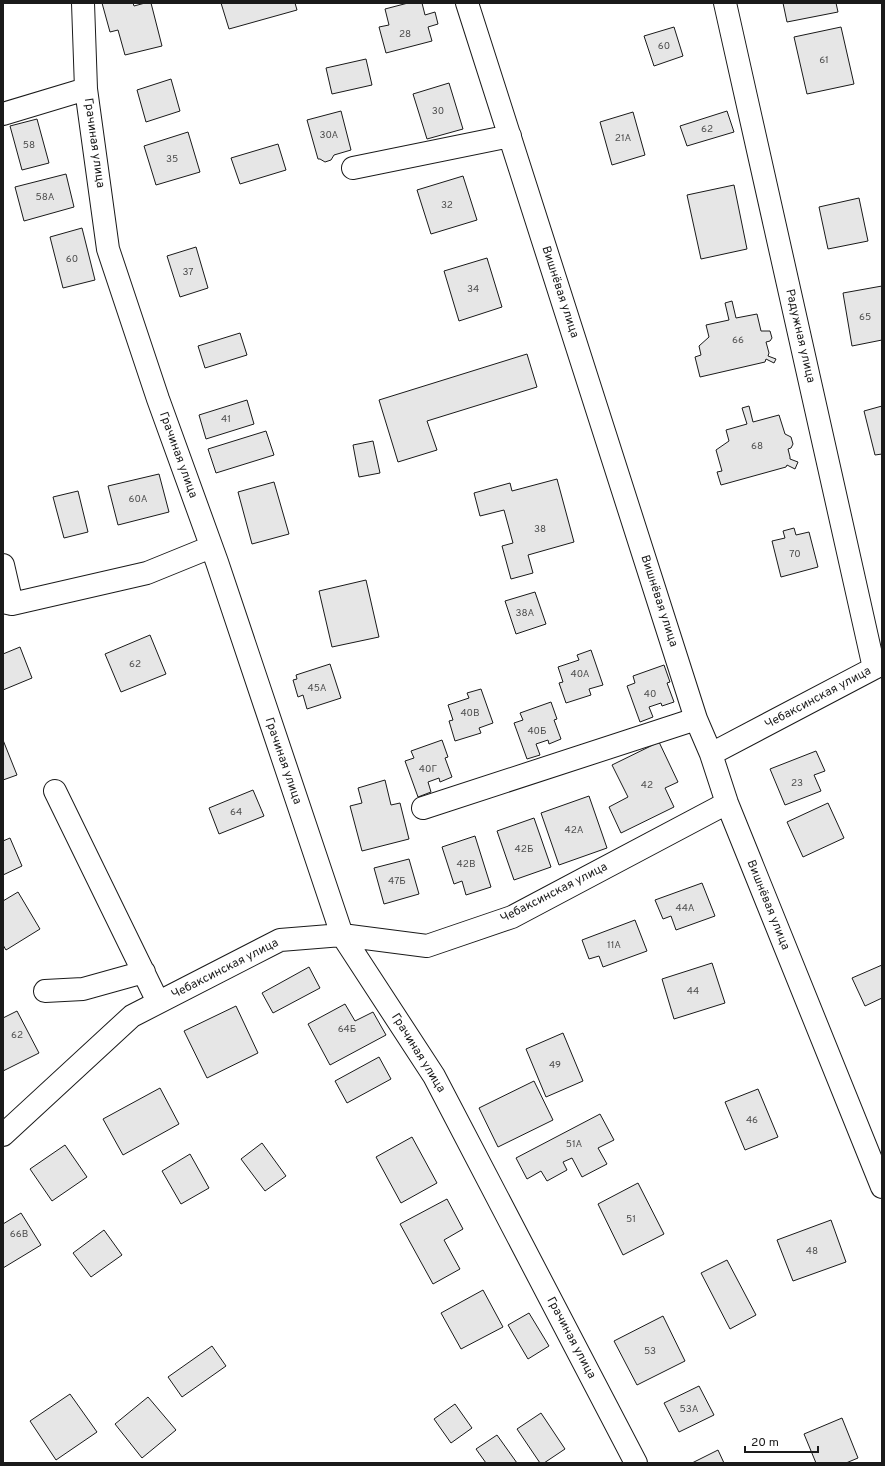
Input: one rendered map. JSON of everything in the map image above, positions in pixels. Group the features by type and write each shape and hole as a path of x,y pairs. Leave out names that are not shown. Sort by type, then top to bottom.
{"street":[{"name":"Грачиная улица","path":"83,3 86,89 108,250 158,399 211,547 342,935 434,1076 636,1463"},
{"name":"Вишнёвая улица","path":"467,3 696,719 711,754 727,803 882,1187"},
{"name":"Радужная улица","path":"725,3 878,666"},
{"path":"3,114 86,89"},
{"path":"353,168 510,136"},
{"path":"3,565 8,603 147,573 211,547"},
{"name":"Чебаксинская улица","path":"711,754 878,666"},
{"path":"424,808 696,719"},
{"path":"55,791 158,1002"},
{"name":"Чебаксинская улица","path":"3,1135 132,1016 280,940 342,935 427,946 512,917 727,803"},
{"path":"45,991 82,989 144,972"}],"building":[{"path":"102,3 133,3 134,6 151,3 162,46 125,55 118,30 110,32"},
{"path":"221,3 295,3 297,10 229,29"},
{"path":"408,3 422,3 425,15 435,12 438,24 428,27 432,41 386,53 379,27 389,25 385,9"},
{"path":"783,3 836,3 838,12 787,22"},
{"path":"674,27 683,56 654,66 644,36"},
{"path":"841,27 854,84 807,94 794,37"},
{"path":"366,59 372,85 332,94 326,68"},
{"path":"171,79 180,111 146,122 137,90"},
{"path":"449,83 463,129 427,139 413,94"},
{"path":"341,111 351,150 334,155 331,160 325,162 318,159 307,120"},
{"path":"727,111 734,132 687,146 680,126"},
{"path":"633,112 645,155 612,165 600,122"},
{"path":"37,119 49,163 22,170 10,126"},
{"path":"188,132 200,172 156,185 144,146"},
{"path":"278,144 286,170 240,184 231,158"},
{"path":"66,174 74,207 24,221 15,187"},
{"path":"463,176 477,220 431,234 417,190"},
{"path":"734,185 747,249 701,259 687,195"},
{"path":"859,198 868,241 828,249 819,207"},
{"path":"82,228 95,280 63,288 50,237"},
{"path":"196,247 208,288 180,297 167,256"},
{"path":"487,258 502,307 459,321 444,271"},
{"path":"882,286 882,340 852,346 843,293"},
{"path":"732,301 736,318 757,314 761,331 770,331 772,338 770,341 766,342 769,353 768,356 776,359 774,363 766,359 765,362 700,377 695,357 701,355 699,346 709,337 706,325 729,320 725,303"},
{"path":"240,333 247,355 205,368 198,346"},
{"path":"527,354 537,387 427,421 437,450 398,462 379,400"},
{"path":"247,400 254,424 206,439 199,415"},
{"path":"749,406 753,422 779,415 785,434 791,437 793,444 791,448 788,449 790,459 798,462 795,469 787,465 786,467 721,485 717,472 722,471 716,450 729,441 726,430 747,424 742,408"},
{"path":"882,406 882,454 875,455 864,411"},
{"path":"266,431 274,455 216,473 208,449"},
{"path":"373,441 380,473 359,477 353,445"},
{"path":"159,474 169,512 118,525 108,486"},
{"path":"557,479 574,542 528,555 533,573 511,579 502,546 513,543 504,510 480,516 474,493 510,483 512,491"},
{"path":"274,482 289,534 252,544 238,492"},
{"path":"78,491 88,532 64,538 53,497"},
{"path":"794,528 796,535 809,532 818,567 781,577 772,541 785,538 783,531"},
{"path":"366,580 379,637 332,647 319,591"},
{"path":"535,592 546,624 516,634 505,601"},
{"path":"150,635 166,674 121,692 105,654"},
{"path":"20,647 32,678 3,690 3,654"},
{"path":"591,650 603,685 589,689 591,695 566,703 559,683 563,682 558,667 579,660 577,655"},
{"path":"330,664 341,698 307,709 303,695 298,697 293,680 297,679 296,675"},
{"path":"664,665 670,682 667,683 674,702 662,706 661,703 649,707 653,717 640,722 627,686 635,683 633,676"},
{"path":"481,689 493,723 479,728 481,733 455,741 449,721 453,720 448,705 469,698 467,693"},
{"path":"551,702 557,719 554,720 561,739 549,744 548,740 536,744 540,755 527,759 514,723 523,720 520,713"},
{"path":"3,740 17,775 3,780"},
{"path":"442,740 448,757 445,758 452,777 440,782 439,778 428,782 431,792 418,797 405,761 414,758 411,751"},
{"path":"659,742 678,782 665,788 674,807 621,833 609,807 628,797 612,765"},
{"path":"816,751 825,771 814,775 821,791 785,805 770,769"},
{"path":"385,780 391,805 400,803 409,839 362,851 350,806 362,803 358,788"},
{"path":"253,790 264,816 219,834 209,808"},
{"path":"589,796 607,848 559,865 541,813"},
{"path":"828,803 844,838 803,857 787,822"},
{"path":"534,818 551,867 514,880 497,831"},
{"path":"475,836 491,887 466,895 462,881 454,884 442,847"},
{"path":"10,838 22,866 3,875 3,841"},
{"path":"409,859 419,894 384,904 374,868"},
{"path":"702,883 715,916 676,930 671,916 663,919 655,900"},
{"path":"18,892 40,929 6,950 3,945 3,901"},
{"path":"635,920 647,951 603,967 599,956 589,959 582,940"},
{"path":"712,963 725,1003 674,1019 662,979"},
{"path":"882,965 882,998 865,1006 852,978"},
{"path":"309,967 320,988 273,1013 262,993"},
{"path":"345,1004 355,1021 373,1012 386,1035 330,1065 308,1024"},
{"path":"236,1006 258,1053 207,1078 184,1031"},
{"path":"17,1011 39,1053 3,1071 3,1018"},
{"path":"563,1033 583,1081 546,1097 526,1049"},
{"path":"379,1057 391,1079 347,1103 335,1081"},
{"path":"534,1081 553,1120 498,1147 479,1108"},
{"path":"160,1088 179,1124 123,1155 103,1119"},
{"path":"758,1089 778,1137 745,1150 725,1102"},
{"path":"600,1114 614,1140 598,1148 607,1164 582,1177 572,1158 563,1162 567,1170 547,1181 541,1171 527,1179 516,1158"},
{"path":"412,1137 437,1183 401,1203 376,1157"},
{"path":"262,1143 286,1176 265,1191 241,1159"},
{"path":"65,1145 87,1177 52,1201 30,1169"},
{"path":"190,1154 209,1188 181,1204 162,1171"},
{"path":"638,1183 664,1234 623,1255 598,1204"},
{"path":"447,1199 463,1229 444,1240 460,1269 433,1284 400,1224"},
{"path":"21,1213 41,1245 3,1268 3,1224"},
{"path":"831,1220 846,1262 793,1281 777,1240"},
{"path":"104,1230 122,1255 91,1277 73,1253"},
{"path":"727,1260 756,1315 730,1329 701,1273"},
{"path":"483,1290 503,1327 461,1349 441,1313"},
{"path":"529,1313 549,1346 528,1359 508,1325"},
{"path":"663,1316 685,1361 637,1385 614,1341"},
{"path":"212,1346 226,1366 182,1397 168,1377"},
{"path":"699,1386 714,1415 679,1432 664,1403"},
{"path":"70,1394 97,1432 56,1460 30,1421"},
{"path":"148,1397 176,1430 142,1458 115,1424"},
{"path":"455,1404 472,1428 451,1443 434,1419"},
{"path":"541,1413 565,1449 544,1463 540,1463 517,1429"},
{"path":"842,1418 858,1458 846,1463 816,1463 804,1434"},
{"path":"497,1435 517,1463 486,1463 476,1449"},
{"path":"718,1450 724,1463 692,1463"}]}
